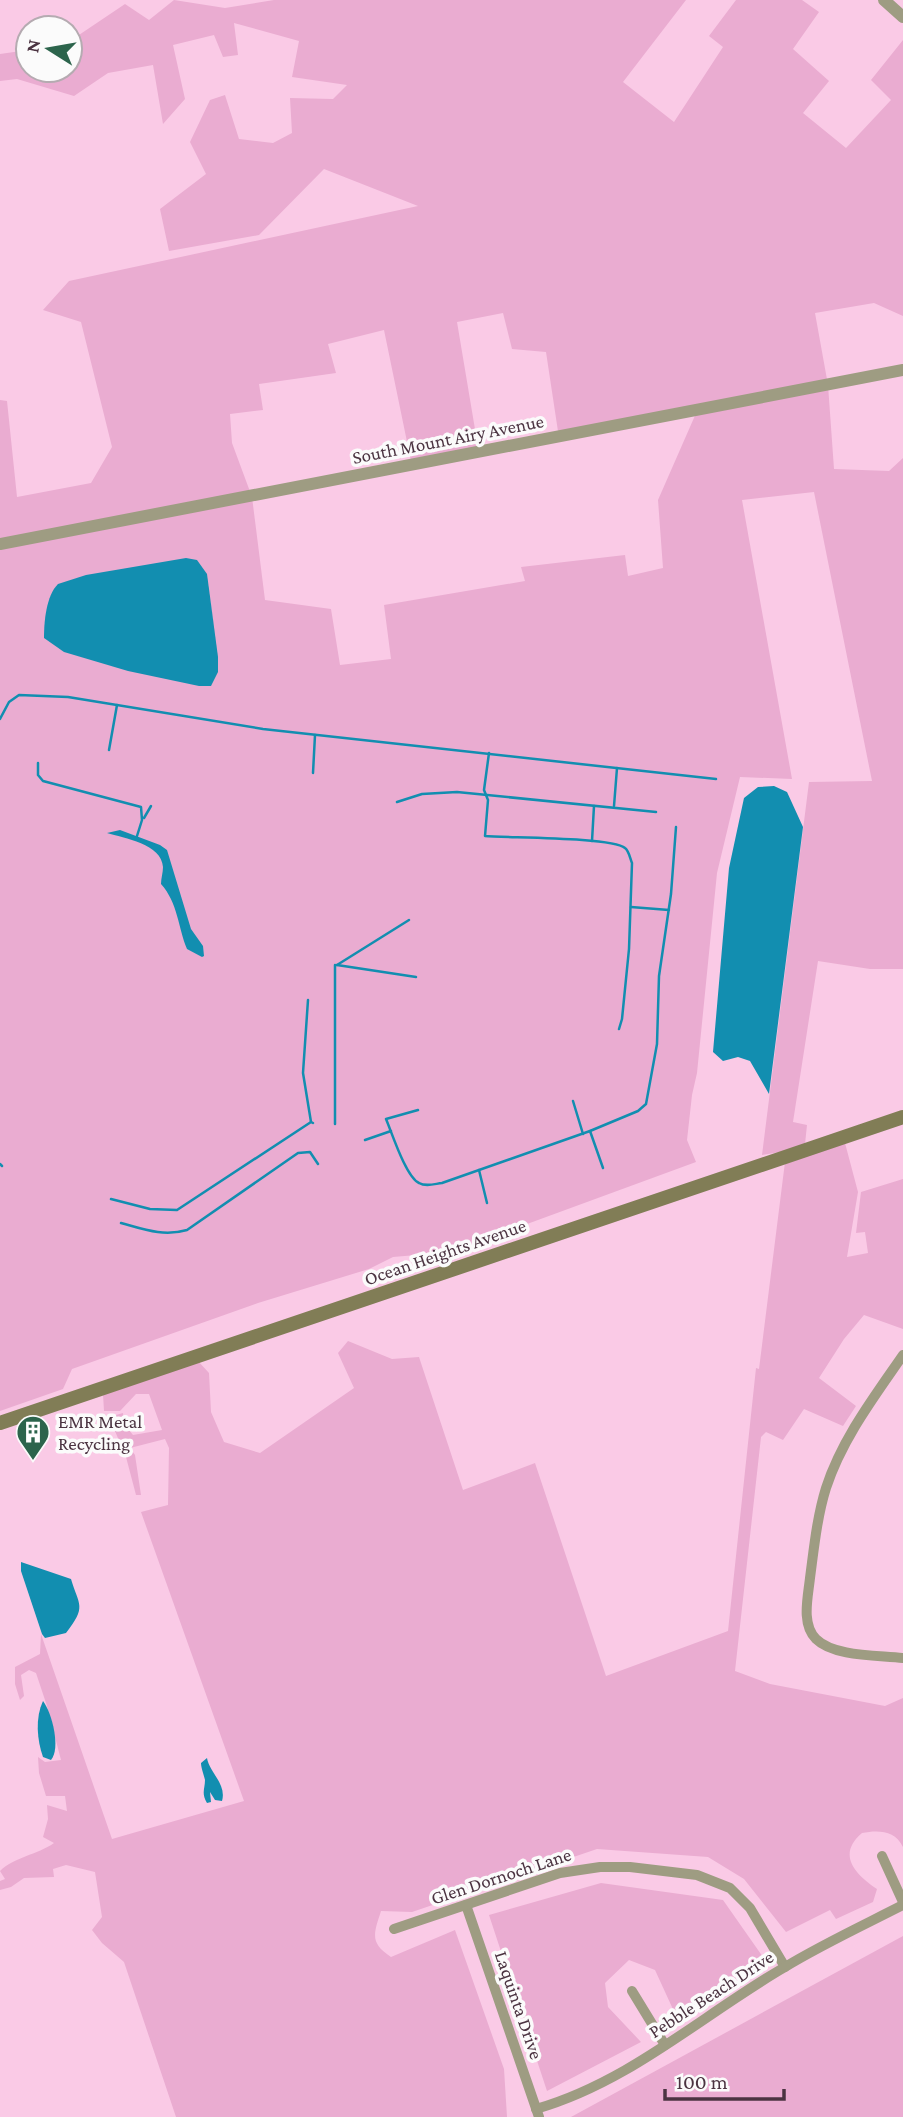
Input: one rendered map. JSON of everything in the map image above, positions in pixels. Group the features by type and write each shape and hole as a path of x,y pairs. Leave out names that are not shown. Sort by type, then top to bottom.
{"main road":[{"name":"Ocean Heights Avenue","path":"0,1423 903,1116"}],"street":[{"path":"884,0 903,16"},
{"name":"South Mount Airy Avenue","path":"0,544 903,370"},
{"path":"903,1355 847,1439 833,1469 819,1514 807,1603 811,1633 825,1646 841,1651 903,1658"},
{"path":"882,1856 903,1903"},
{"name":"Glen Dornoch Lane","path":"394,1929 548,1876 587,1868 620,1866 697,1875 723,1883 743,1900 785,1967"},
{"name":"Pebble Beach Drive","path":"537,2113 603,2084 785,1967 903,1903"},
{"name":"Laquinta Drive","path":"466,1905 537,2113"},
{"path":"632,1991 665,2045"}],"shaded area":[{"path":"174,0 225,8 274,0 686,0 623,82 674,122 723,47 709,36 736,0 802,0 819,12 793,49 829,81 803,113 846,148 891,100 871,80 903,40 903,316 874,303 815,313 828,385 834,469 889,471 903,458 903,969 870,969 818,961 793,1122 807,1125 805,1144 762,1155 809,782 872,781 814,492 742,500 792,779 740,777 717,873 697,1073 687,1140 696,1162 451,1252 393,1257 369,1269 258,1303 72,1369 63,1389 0,1411 0,400 7,401 17,497 91,483 112,447 81,322 43,310 69,281 418,206 324,169 259,235 169,251 160,209 206,174 190,142 210,100 225,95 239,139 273,143 292,133 290,98 333,99 347,85 292,77 299,41 234,23 238,55 223,57 214,35 173,45 185,99 163,124 153,65 108,73 74,96 34,84 84,84 84,32 125,4 149,20","holes":["503,313 512,349 546,352 559,438 697,411 658,500 663,568 628,576 625,555 521,567 525,581 384,605 391,659 340,665 331,609 265,600 252,497 232,443 230,414 263,410 259,384 336,373 328,344 384,330 412,466 479,453 457,322"]},
{"path":"14,52 14,79 0,81 0,54"},
{"path":"845,1143 858,1192 847,1257 868,1253 865,1232 856,1233 861,1192 903,1179 903,1329 864,1315 844,1339 819,1378 856,1406 843,1426 804,1409 783,1440 766,1432 761,1437 735,1671 770,1684 885,1706 903,1698 903,1847 891,1834 874,1832 862,1833 850,1849 850,1857 856,1871 877,1889 873,1902 836,1919 830,1910 786,1932 744,1879 708,1857 597,1849 412,1912 381,1911 376,1942 391,1957 455,1930 504,2069 507,2117 176,2117 124,1962 102,1943 92,1930 102,1917 95,1872 66,1865 53,1869 54,1877 24,1878 11,1887 0,1890 0,1881 5,1879 0,1871 12,1862 54,1843 43,1837 48,1819 47,1805 67,1811 65,1796 46,1796 39,1773 38,1757 45,1762 61,1760 36,1673 29,1670 21,1675 24,1696 20,1700 15,1684 15,1667 40,1654 41,1634 112,1839 244,1801 141,1512 168,1505 169,1448 165,1439 130,1448 135,1455 141,1495 136,1495 126,1457 109,1417 123,1413 124,1424 133,1435 162,1430 149,1394 136,1394 120,1411 104,1411 103,1394 198,1361 209,1373 211,1412 224,1442 260,1453 354,1388 338,1353 348,1341 392,1359 419,1357 463,1490 535,1463 606,1676 728,1631 756,1368 759,1369 785,1162"},
{"path":"601,1883 723,1900 765,1960 677,2018 655,1970 629,1960 605,1983 608,2007 641,2042 547,2091 489,1915"},
{"path":"903,1936 903,2117 571,2117"}],"water":[{"path":"186,558 197,560 207,574 218,657 218,672 211,686 199,686 128,671 64,652 44,638 48,602 58,584 86,575"},
{"path":"774,786 787,792 803,827 769,1094 750,1061 738,1057 723,1061 713,1052 729,868 744,798 758,787"},
{"path":"120,830 167,850 191,929 203,946 204,956 187,949 174,907 161,884 161,859 141,843 107,833"},
{"path":"21,1562 71,1579 79,1611 66,1633 45,1638 42,1634 21,1571"},
{"path":"43,1701 54,1730 55,1747 51,1760 43,1757 38,1736"},
{"path":"207,1758 222,1789 222,1801 215,1800 210,1792 211,1802 207,1803 205,1800 205,1780 201,1763"}],"waterway":[{"path":"0,719 9,702 19,695 68,697 263,729 716,779"},
{"path":"109,750 117,705"},
{"path":"313,773 315,735"},
{"path":"489,753 484,790 488,800 485,836 601,842 616,844 625,848 628,853 632,863 629,949 619,1029"},
{"path":"38,763 38,775 43,781 141,807 142,820 137,836"},
{"path":"614,806 617,768"},
{"path":"397,802 422,794 457,792 656,812"},
{"path":"144,818 151,806"},
{"path":"592,841 594,806"},
{"path":"418,1110 386,1119 409,1172 419,1183 427,1185 442,1183 590,1131 638,1111 646,1104 657,1044 659,976 671,894 676,827"},
{"path":"631,907 669,910"},
{"path":"337,965 409,920"},
{"path":"335,965 335,1124"},
{"path":"337,965 416,977"},
{"path":"308,1000 303,1073 313,1123"},
{"path":"573,1101 583,1134"},
{"path":"111,1199 150,1209 177,1210 311,1122"},
{"path":"365,1140 391,1131"},
{"path":"590,1131 603,1168"},
{"path":"121,1223 161,1232 187,1230 298,1153 310,1152 318,1164"},
{"path":"479,1170 487,1203"}],"place":[{"name":"EMR Metal Recycling","path":"33,1462"}]}
